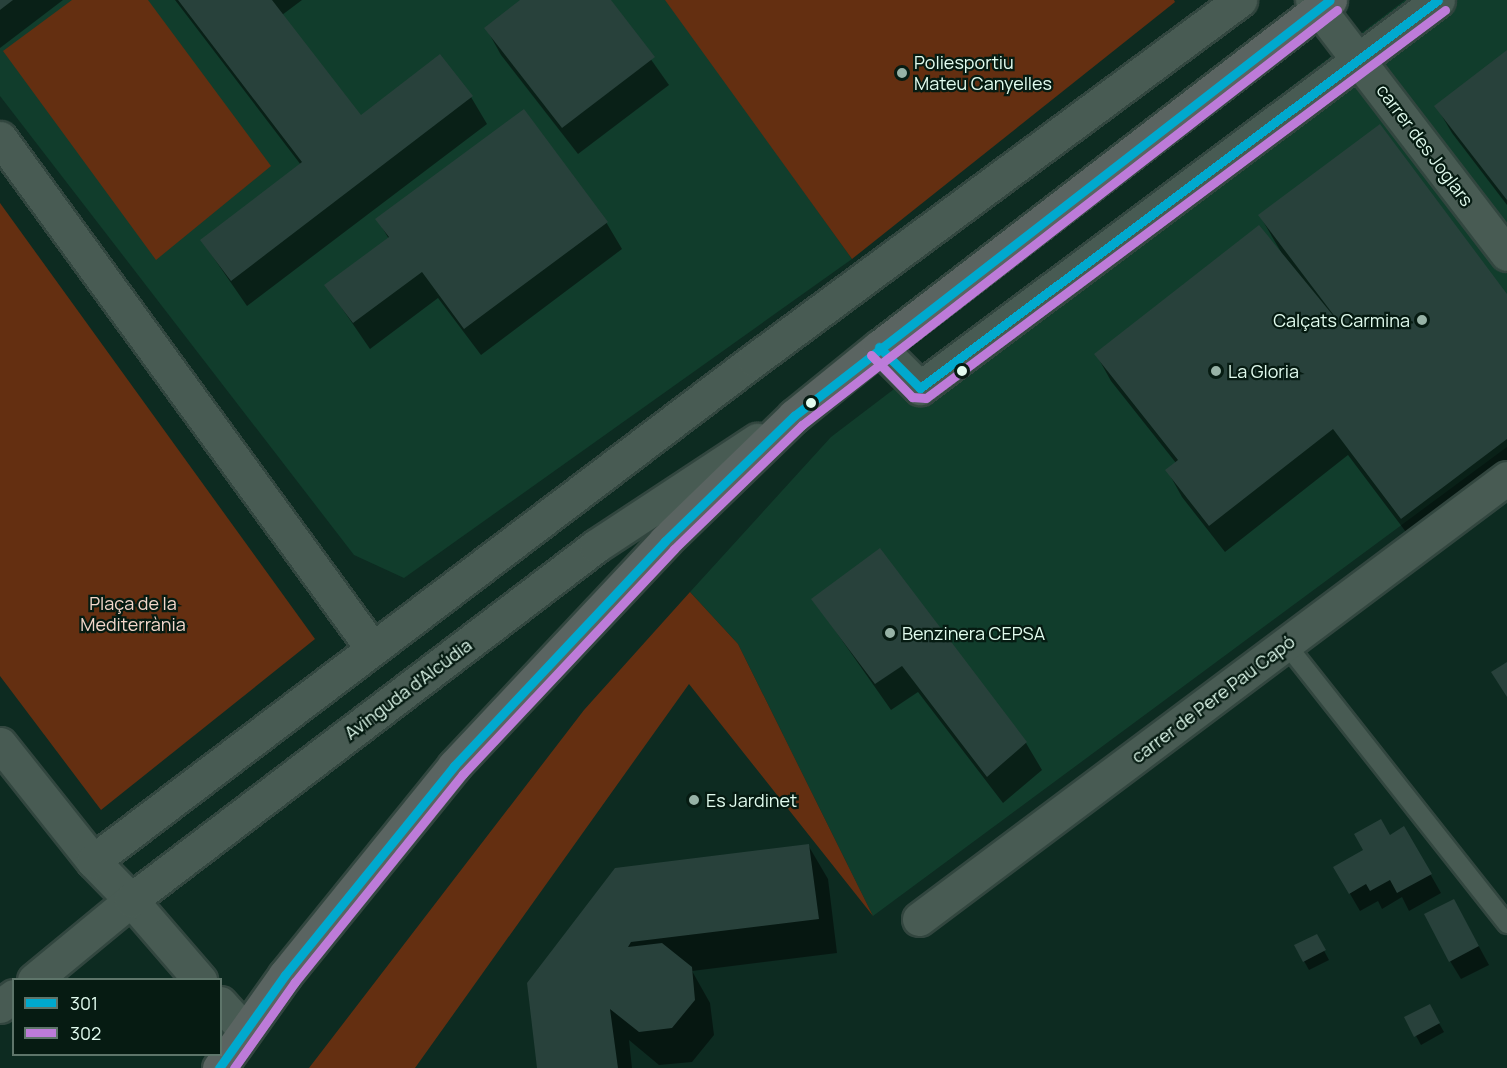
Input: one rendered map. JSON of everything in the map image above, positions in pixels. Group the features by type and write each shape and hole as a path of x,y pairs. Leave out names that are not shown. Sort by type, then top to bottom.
{"main road":[{"path":"219,1068 232,1029 454,766 657,550 794,416 1320,3"}],"street":[{"path":"93,861 372,648 1240,0"},
{"path":"879,347 920,388 1438,0"},
{"name":"carrer des Joglars","path":"1320,3 1507,254"},
{"path":"0,138 372,648"},
{"name":"Avinguda d'Alcúdia","path":"35,978 131,900 596,546 794,416"},
{"name":"carrer de Pere Pau Capó","path":"919,920 1507,478"},
{"path":"0,744 93,861 131,900 198,978"},
{"path":"222,1007 232,1029"}],"lane":[{"path":"1286,644 1507,924"}],"shaded area":[{"path":"0,0 667,0 852,259 404,578 354,555 0,96"},
{"path":"1405,0 1507,0 1507,447 873,916 738,644 690,592 831,437"}],"green space":[{"path":"72,0 148,0 271,166 156,260 3,51"},
{"name":"Poliesportiu Mateu Canyelles","path":"665,0 1174,0 1175,2 852,259"},
{"name":"Plaça de la Mediterrània","path":"0,203 315,639 101,810 0,676"},
{"path":"690,592 738,644 873,916 689,684 415,1068 309,1068 584,710"}],"building":[{"path":"0,0 13,0 0,10"},
{"path":"178,0 272,0 361,115 440,54 473,96 231,281 200,240 302,162"},
{"path":"520,0 611,0 655,57 562,128 484,28"},
{"path":"1507,50 1507,200 1434,106"},
{"path":"524,109 608,222 464,329 422,272 353,323 324,285 389,237 375,219"},
{"path":"1380,124 1507,294 1507,439 1401,519 1333,429 1209,526 1165,470 1178,460 1094,354 1259,225 1345,330 1258,215"},
{"name":"Benzinera CEPSA","path":"880,548 1027,742 987,777 902,666 875,684 811,599"},
{"path":"1507,662 1507,697 1491,672"},
{"path":"1381,819 1390,835 1404,826 1432,874 1397,893 1390,880 1370,891 1366,884 1349,894 1333,867 1363,850 1354,834"},
{"path":"809,844 819,919 631,942 628,947 662,943 692,967 695,1000 672,1028 639,1032 610,1009 618,1068 537,1068 527,983 615,868"},
{"path":"1454,899 1479,946 1449,962 1424,914"},
{"path":"1317,934 1326,950 1303,962 1294,945"},
{"path":"1430,1004 1440,1023 1414,1037 1404,1017"}],"transit line":[{"name":"301","path":"219,1068 285,975 454,766 665,541 794,416 1330,0"},
{"name":"301","path":"879,347 920,388 1438,0"},
{"name":"302","path":"234,1068 295,982 463,774 674,549 802,425 1337,10"},
{"name":"302","path":"871,355 912,397 926,398 1445,10"}],"place":[{"name":"Poliesportiu Mateu Canyelles","path":"902,73"},
{"name":"Calçats Carmina","path":"1422,320"},
{"name":"La Gloria","path":"1216,371"},
{"name":"Benzinera CEPSA","path":"890,633"},
{"name":"Es Jardinet","path":"694,800"}]}
